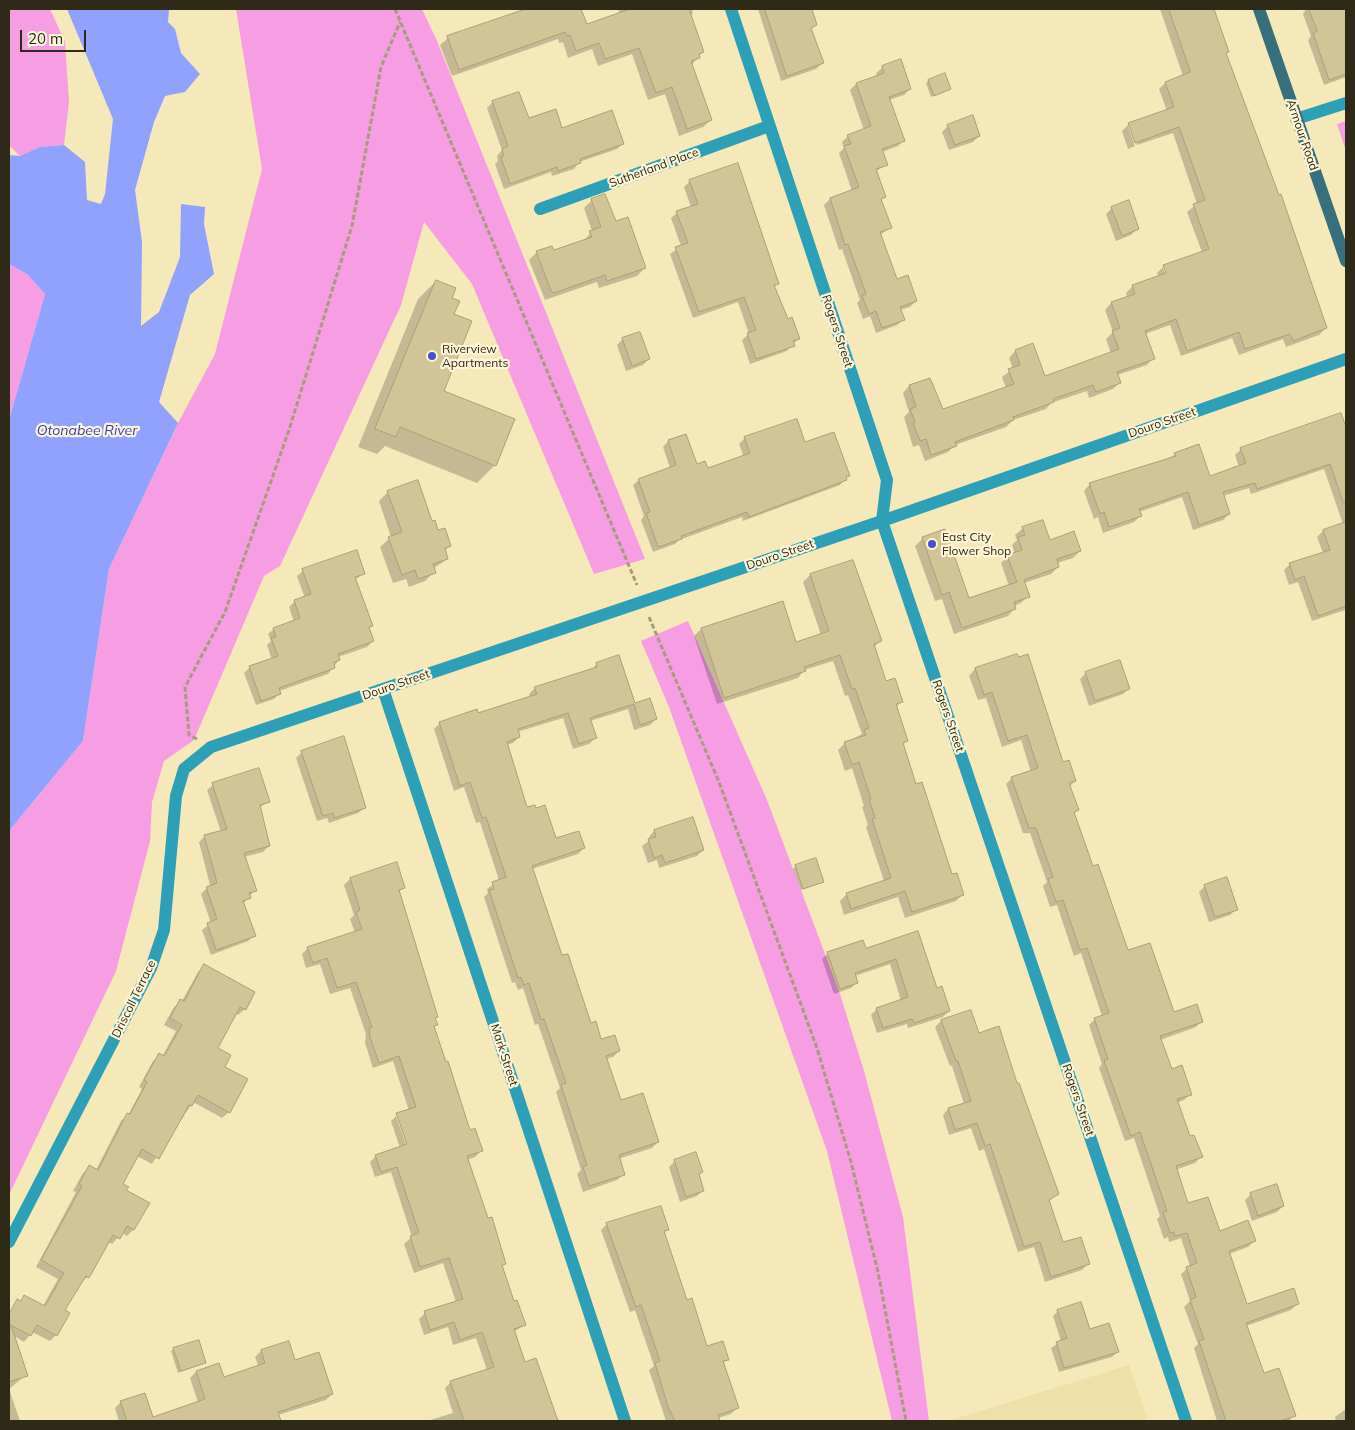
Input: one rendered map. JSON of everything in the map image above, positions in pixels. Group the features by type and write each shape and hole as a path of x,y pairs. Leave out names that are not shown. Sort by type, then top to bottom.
{"main road":[{"name":"Armour Road","path":"1259,9 1346,261"}],"street":[{"name":"Rogers Street","path":"731,9 887,480 882,521 1186,1421"},
{"path":"1296,119 1346,103"},
{"name":"Sutherland Place","path":"540,209 769,126"},
{"name":"Douro Street","path":"211,747 882,521 1346,358"},
{"name":"Mark Street","path":"383,690 625,1421"},
{"name":"Driscoll Terrace","path":"9,1242 151,968 164,930 176,796 184,769 211,747"}],"path":[{"path":"395,9 719,782 817,1048 851,1162 878,1272 906,1421"},
{"path":"211,747 189,735 185,686 225,612 289,430 352,226 381,67 400,21"}],"shaded area":[{"path":"9,9 50,9 65,42 69,102 64,145 40,147 20,156 9,145"},
{"path":"236,9 422,9 437,41 645,559 594,574 472,284 424,222 401,305 280,566 264,576 194,740 164,761 152,802 150,841 116,971 9,1195 9,831 83,741 109,569 178,423 215,354 262,169"},
{"path":"1346,121 1346,151 1337,124"},
{"path":"9,264 27,274 45,294 9,420"},
{"path":"688,621 767,800 839,991 864,1071 903,1217 929,1421 892,1421 827,1151 669,707 641,641"},
{"path":"1129,1365 1148,1421 948,1421"}],"water":[{"name":"Otonabee River","path":"67,9 169,9 168,22 175,29 181,53 200,74 185,92 165,96 154,122 135,190 142,242 141,326 159,312 180,257 181,204 205,207 204,224 214,274 190,295 159,402 178,423 109,569 83,741 9,831 9,420 45,294 27,274 9,264 9,155 20,156 40,147 64,145 85,162 87,200 101,204 105,194 113,119"}],"building":[{"path":"526,9 581,9 587,24 630,9 689,9 704,52 699,54 700,58 691,61 712,120 687,129 672,87 656,93 639,48 605,59 599,43 576,51 570,35 567,36 565,32 459,70 447,36"},
{"path":"765,9 812,9 817,25 811,28 824,63 787,76"},
{"path":"1169,9 1214,9 1229,52 1226,53 1279,195 1281,194 1327,328 1293,341 1290,334 1245,349 1239,332 1187,351 1176,319 1145,331 1155,359 1117,372 1121,383 1096,392 1093,385 1053,399 1054,402 1013,417 1014,420 955,442 957,446 931,455 926,439 920,441 913,423 915,422 910,409 916,407 909,385 930,378 943,409 1014,384 1008,369 1020,365 1015,350 1033,343 1045,376 1119,349 1112,331 1120,328 1111,302 1135,294 1132,285 1166,273 1163,265 1209,249 1193,204 1205,200 1179,127 1135,143 1128,123 1174,107 1165,82 1190,72"},
{"path":"1309,9 1346,9 1346,74 1329,80 1313,33 1317,31"},
{"path":"901,59 911,89 889,97 905,141 882,149 888,165 876,169 886,197 881,199 892,228 880,232 897,279 908,275 917,301 900,307 905,320 882,328 876,311 869,314 862,296 866,294 848,244 845,245 830,198 859,187 844,146 851,144 847,135 871,126 856,83 884,73 882,66"},
{"path":"945,73 951,89 934,96 928,80"},
{"path":"519,92 529,118 556,109 562,128 612,110 624,144 580,159 581,163 558,171 557,167 510,184 501,157 504,156 502,149 508,146 492,101"},
{"path":"973,115 980,136 955,145 947,125"},
{"path":"738,163 779,284 774,285 788,319 792,317 800,339 793,341 795,346 756,359 747,333 756,330 744,297 699,312 675,247 688,243 676,211 698,204 689,180"},
{"path":"605,194 616,221 628,217 646,268 607,281 605,275 554,293 551,291 536,251 552,246 554,250 592,237 589,231 601,227 591,199"},
{"path":"1129,200 1139,229 1122,236 1111,207"},
{"name":"Riverview Apartments","path":"436,280 456,288 452,298 460,301 454,314 472,321 444,391 515,419 496,466 400,427 396,437 375,429"},
{"path":"640,332 650,359 632,366 622,338"},
{"path":"1341,413 1346,427 1346,502 1343,502 1330,464 1257,489 1255,483 1223,492 1230,514 1199,525 1188,492 1139,509 1142,516 1109,527 1104,512 1100,514 1089,483 1176,456 1174,453 1199,444 1210,476 1246,463 1240,448"},
{"path":"797,419 805,442 834,432 850,476 846,477 847,480 749,517 747,512 681,536 682,539 658,547 646,513 650,512 638,479 676,465 668,440 686,434 697,464 705,461 708,468 750,453 744,437"},
{"path":"418,480 432,521 435,520 438,530 445,528 451,546 445,548 448,559 433,564 436,573 418,579 415,570 402,575 388,537 402,532 387,491"},
{"path":"1043,520 1050,540 1074,531 1081,551 1057,559 1059,567 1024,580 1030,597 1014,602 1016,609 962,628 949,592 942,595 922,537 945,529 969,598 1017,582 1007,555 1022,550 1018,537 1025,535 1022,527"},
{"path":"1346,522 1346,606 1318,616 1304,576 1295,580 1289,563 1330,550 1323,530"},
{"path":"357,550 365,574 355,577 373,626 369,627 374,641 338,654 340,660 334,662 335,668 279,688 281,694 261,701 249,666 278,656 271,638 276,637 273,628 300,618 294,600 311,594 302,569"},
{"path":"853,560 882,641 874,644 886,681 895,678 903,702 896,704 908,741 903,743 916,784 922,782 952,874 957,873 964,895 912,912 905,891 851,909 846,893 891,878 872,819 875,818 869,799 871,799 859,762 852,765 844,742 866,735 864,730 869,728 855,688 852,689 840,655 804,667 806,671 724,698 701,628 783,601 796,642 829,631 810,574"},
{"path":"1017,654 1019,657 1028,654 1063,762 1069,760 1076,781 1069,783 1079,810 1074,812 1093,866 1098,864 1128,950 1150,943 1174,1012 1197,1004 1203,1022 1160,1036 1172,1069 1182,1065 1192,1095 1177,1099 1190,1136 1194,1135 1203,1157 1176,1166 1188,1203 1208,1197 1220,1231 1248,1220 1256,1241 1229,1251 1247,1304 1294,1288 1299,1304 1246,1323 1264,1373 1279,1368 1296,1416 1280,1421 1226,1421 1199,1341 1204,1339 1190,1300 1196,1297 1186,1267 1197,1263 1187,1233 1175,1236 1174,1232 1170,1233 1163,1212 1167,1211 1140,1132 1131,1136 1104,1061 1108,1059 1094,1018 1109,1013 1087,948 1080,950 1063,900 1056,902 1048,879 1053,877 1036,828 1029,828 1011,777 1038,768 1027,735 1008,741 992,692 984,695 975,668"},
{"path":"619,655 635,703 650,698 657,719 640,725 634,704 590,718 597,738 579,744 568,713 518,729 520,737 507,742 527,807 535,805 536,808 545,805 556,838 579,831 585,848 532,866 562,955 568,954 591,1023 596,1021 601,1039 615,1035 620,1051 606,1056 621,1100 643,1093 659,1142 619,1155 625,1175 589,1186 583,1167 587,1165 561,1085 566,1083 544,1019 541,1020 529,983 524,985 521,977 518,978 489,890 494,889 492,882 506,877 486,817 482,818 470,782 460,786 439,722 477,709 478,713 537,694 534,687 597,667 596,663"},
{"path":"1120,660 1130,689 1095,701 1085,672"},
{"path":"344,736 366,808 334,818 333,813 323,816 301,751"},
{"path":"259,768 270,802 260,805 270,846 244,853 257,891 249,893 251,898 243,901 256,936 216,950 207,923 217,919 206,887 217,883 204,835 227,829 212,783"},
{"path":"693,817 704,850 665,863 662,855 654,858 648,839 656,837 654,830"},
{"path":"816,858 824,882 803,889 795,865"},
{"path":"397,862 405,888 399,890 438,1017 435,1018 438,1025 434,1026 446,1062 448,1061 469,1127 471,1130 475,1128 483,1151 467,1156 488,1218 492,1217 506,1264 502,1265 514,1301 517,1300 526,1325 514,1329 525,1362 536,1358 558,1421 464,1421 450,1381 494,1367 482,1332 460,1340 454,1322 430,1330 424,1311 463,1299 449,1258 420,1267 410,1236 419,1233 397,1167 381,1172 375,1155 407,1144 396,1113 416,1107 399,1056 379,1063 370,1037 369,1028 372,1027 356,982 337,988 327,958 313,963 307,947 362,929 356,912 360,910 350,878"},
{"path":"1227,877 1238,910 1215,917 1204,885"},
{"path":"918,931 937,988 942,986 950,1011 914,1023 912,1019 883,1028 876,1008 908,997 896,959 855,973 858,983 840,989 827,952 863,940 866,948"},
{"path":"204,964 255,992 246,1010 240,1007 218,1048 231,1055 225,1067 248,1079 230,1113 198,1095 192,1106 189,1105 159,1159 142,1149 123,1184 129,1187 126,1190 150,1203 134,1230 127,1226 120,1239 113,1235 89,1278 86,1276 65,1310 70,1313 57,1336 37,1325 31,1336 9,1324 9,1314 17,1299 21,1301 24,1295 45,1306 64,1273 41,1260 82,1186 79,1184 89,1165 98,1170 127,1113 130,1114 147,1082 144,1080 159,1053 164,1056 182,1025 170,1018 180,999 184,1001"},
{"path":"971,1010 979,1033 999,1026 1017,1083 1019,1083 1059,1194 1049,1200 1063,1242 1081,1237 1090,1264 1051,1277 1040,1242 1024,1247 990,1144 985,1146 977,1123 955,1130 948,1108 971,1101 958,1061 956,1061 941,1020"},
{"path":"696,1152 703,1172 699,1174 704,1191 686,1197 674,1160"},
{"path":"1277,1184 1284,1206 1258,1216 1250,1193"},
{"path":"661,1206 669,1230 664,1231 687,1300 692,1298 707,1346 723,1341 729,1360 723,1361 739,1408 718,1415 720,1421 675,1421 668,1407 655,1363 660,1361 641,1305 636,1307 606,1223"},
{"path":"1081,1302 1090,1329 1109,1323 1119,1352 1064,1368 1056,1342 1067,1338 1057,1310"},
{"path":"12,1328 28,1376 9,1382 9,1329"},
{"path":"199,1340 206,1363 181,1371 173,1348"},
{"path":"289,1341 295,1360 319,1352 333,1394 278,1412 281,1421 127,1421 120,1401 145,1393 153,1417 205,1399 196,1371 219,1363 224,1377 265,1363 261,1350"}],"place":[{"name":"Riverview Apartments","path":"432,356"},
{"name":"East City Flower Shop","path":"932,544"}]}
